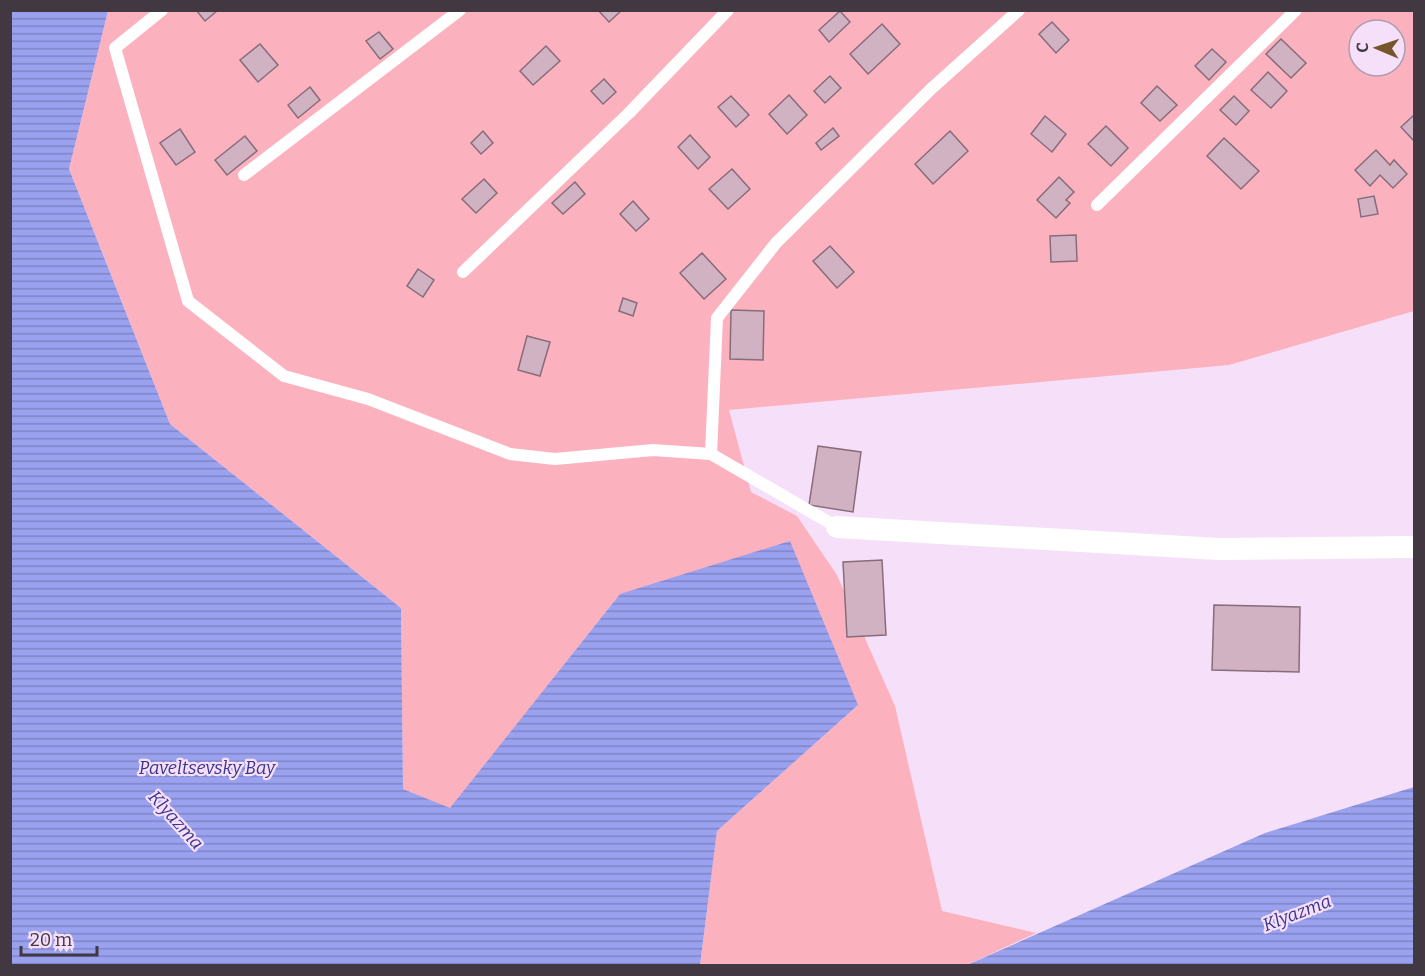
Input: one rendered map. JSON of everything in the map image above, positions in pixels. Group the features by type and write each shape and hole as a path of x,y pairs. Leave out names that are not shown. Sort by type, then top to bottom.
{"street":[{"path":"837,527 1219,549 1414,547"}],"lane":[{"path":"162,10 115,48 188,301 284,376 369,399 510,454 555,459 653,450 711,454 837,527"},
{"path":"244,175 460,10"},
{"path":"463,272 629,113 728,10"},
{"path":"711,454 717,318 777,243 931,89 1019,10"},
{"path":"1097,205 1296,10"}],"shaded area":[{"path":"108,11 1414,11 1414,311 1229,365 729,410 751,492 797,516 837,575 895,706 942,911 1036,933 967,965 700,965 717,831 858,705 620,594 450,809 403,789 401,608 170,424 69,169"}],"water":[{"name":"Paveltsevsky Bay","path":"10,11 108,11 69,169 170,424 401,608 403,789 450,808 620,594 790,541 858,705 717,831 700,965 11,965"},
{"name":"Klyazma","path":"1414,787 1414,965 967,965 1265,833"}],"building":[{"path":"196,10 218,10 205,21"},
{"path":"598,10 622,10 609,22"},
{"path":"840,11 850,22 829,42 819,30"},
{"path":"1052,22 1069,40 1056,53 1039,34"},
{"path":"882,24 900,44 868,74 850,54"},
{"path":"379,32 393,49 380,59 366,41"},
{"path":"1281,39 1306,63 1291,78 1266,54"},
{"path":"260,44 278,65 258,82 240,60"},
{"path":"546,46 560,61 533,85 520,71"},
{"path":"1212,49 1226,62 1209,80 1195,66"},
{"path":"1268,72 1287,91 1271,108 1251,90"},
{"path":"830,76 841,88 825,103 814,91"},
{"path":"604,79 616,92 603,104 591,91"},
{"path":"1157,86 1177,105 1160,121 1141,103"},
{"path":"310,87 320,100 298,118 288,105"},
{"path":"789,95 807,115 787,134 769,114"},
{"path":"731,96 749,115 736,127 718,107"},
{"path":"1234,96 1249,111 1236,125 1220,110"},
{"path":"1414,115 1414,141 1401,127"},
{"path":"1045,116 1066,134 1052,152 1031,134"},
{"path":"1106,126 1128,148 1111,166 1088,144"},
{"path":"833,128 839,136 821,150 816,143"},
{"path":"180,129 195,152 176,165 160,143"},
{"path":"483,131 493,143 481,154 471,143"},
{"path":"950,131 968,151 933,184 915,164"},
{"path":"690,135 710,157 698,169 678,147"},
{"path":"245,136 257,151 227,175 215,160"},
{"path":"1224,138 1259,171 1241,189 1207,156"},
{"path":"1376,150 1390,165 1394,160 1407,174 1393,188 1380,175 1370,186 1355,170"},
{"path":"732,169 750,189 728,209 709,189"},
{"path":"1059,177 1074,192 1066,200 1070,203 1056,218 1037,200"},
{"path":"484,179 497,193 476,213 462,199"},
{"path":"575,182 585,194 563,214 552,203"},
{"path":"1374,196 1378,214 1361,217 1358,199"},
{"path":"633,201 649,219 636,231 620,214"},
{"path":"1076,235 1077,261 1051,262 1050,236"},
{"path":"830,246 854,272 837,288 813,261"},
{"path":"702,253 726,279 704,299 680,273"},
{"path":"418,269 434,280 423,297 407,286"},
{"path":"623,298 637,303 633,316 619,311"},
{"path":"731,310 764,311 763,360 730,359"},
{"path":"527,336 550,342 540,376 518,370"},
{"path":"818,446 861,452 853,512 809,505"},
{"path":"882,560 886,635 847,637 843,562"},
{"path":"1214,605 1300,607 1299,672 1212,670"}]}
